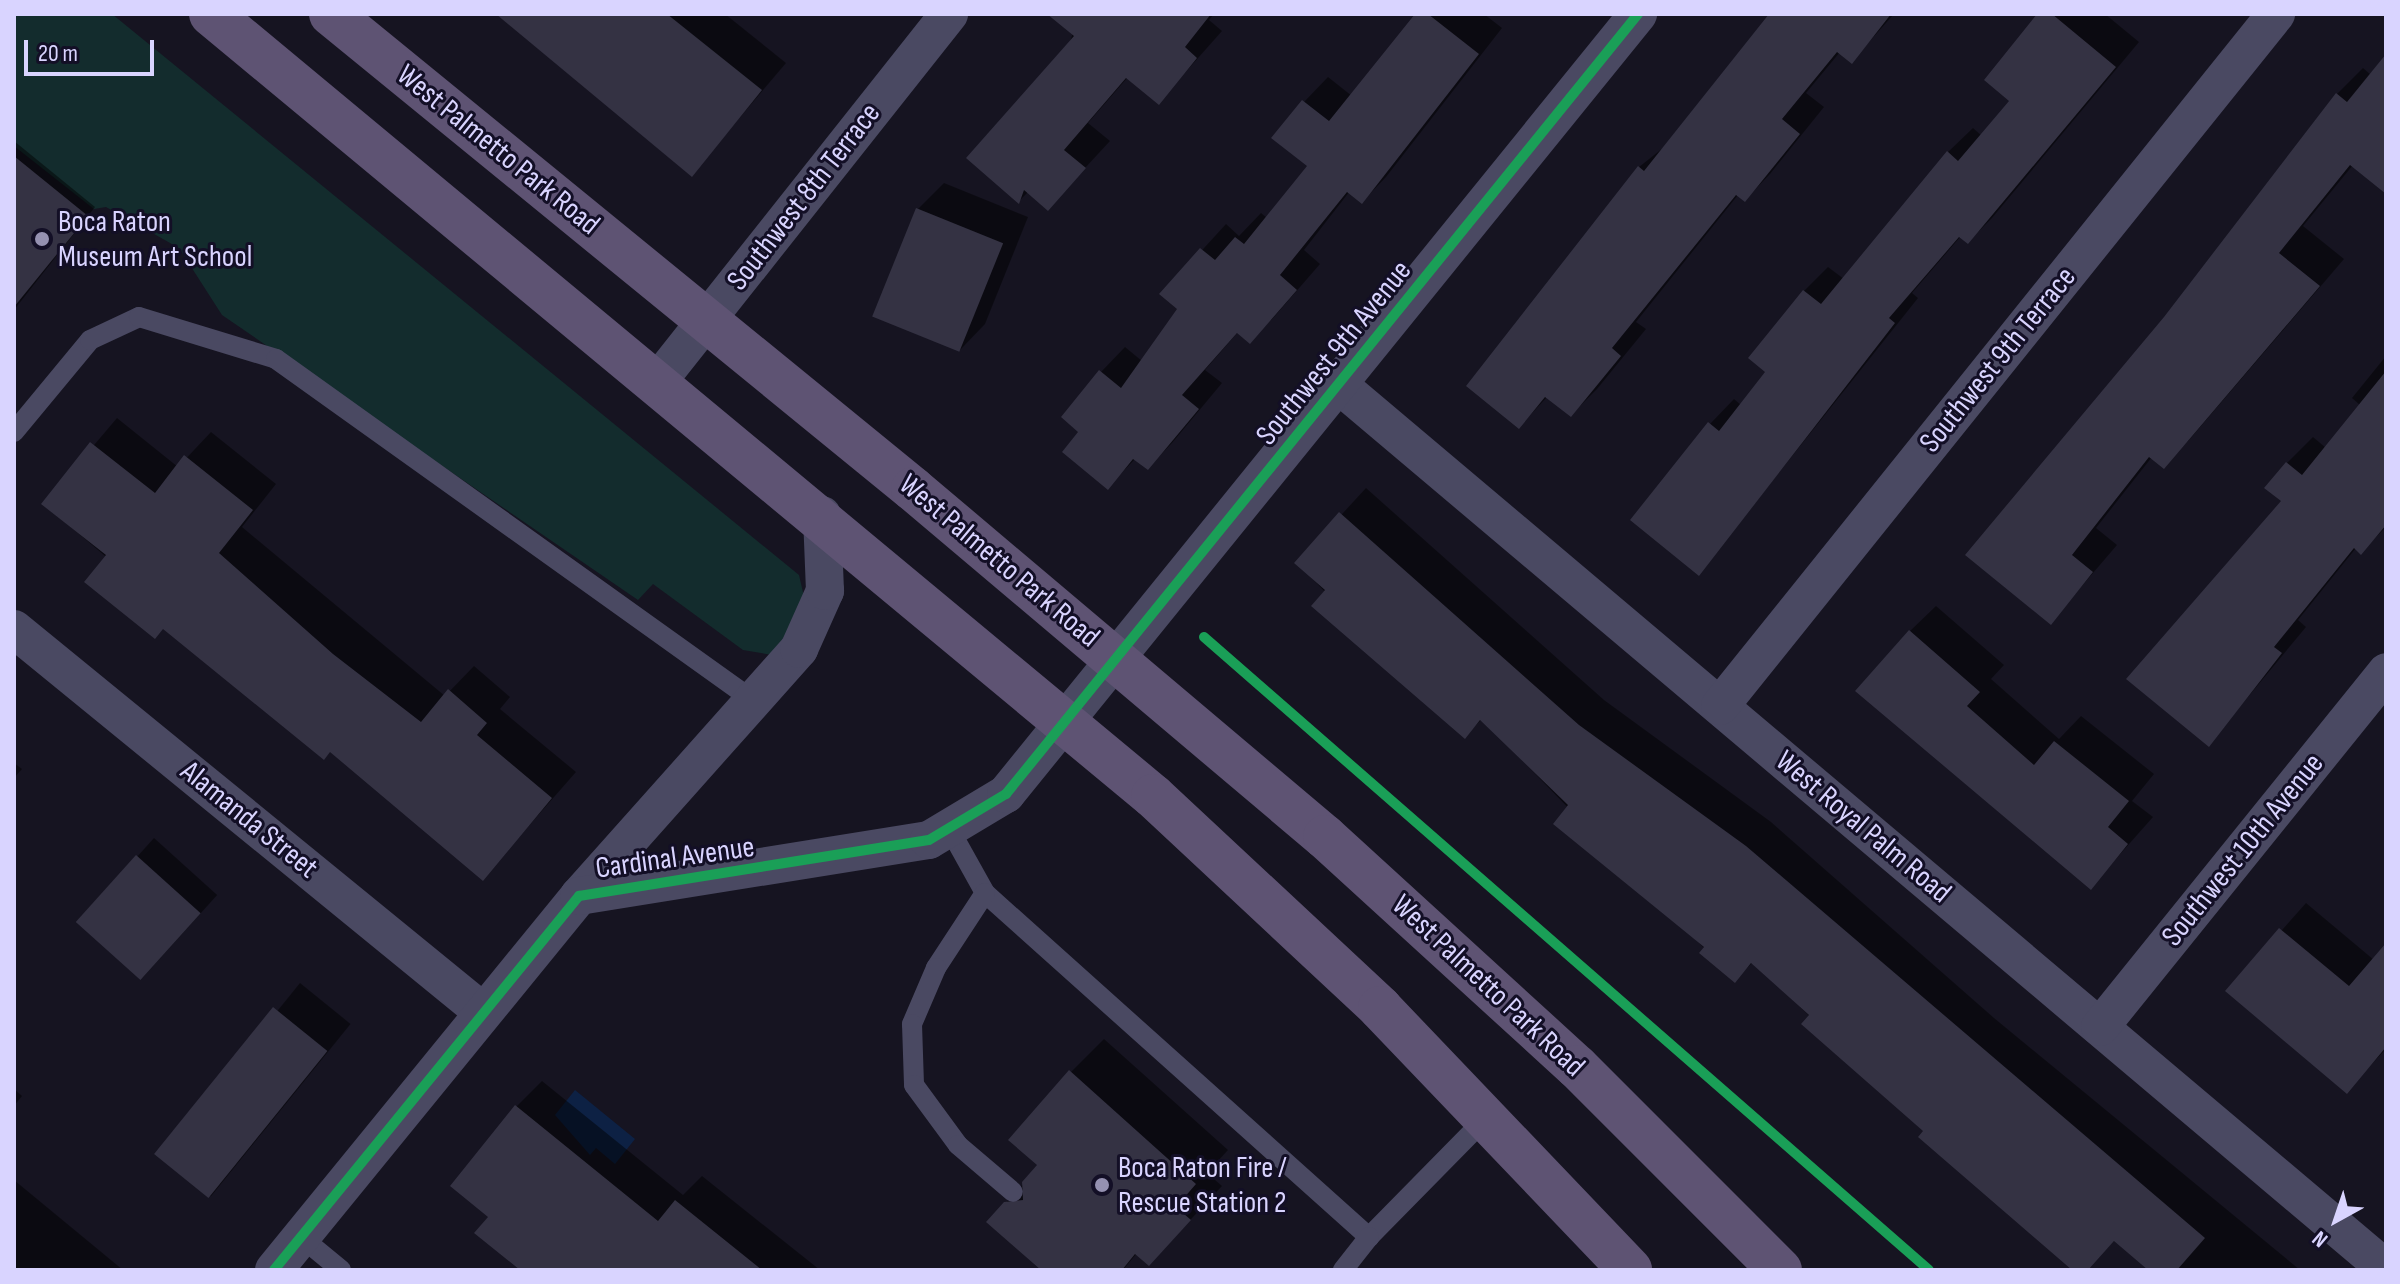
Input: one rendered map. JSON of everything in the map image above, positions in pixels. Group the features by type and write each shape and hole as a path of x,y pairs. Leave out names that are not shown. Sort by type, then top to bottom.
{"main road":[{"path":"211,14 659,380 1068,722 1266,898 1487,1116 1630,1270"},
{"name":"West Palmetto Park Road","path":"331,14 1118,660 1468,965 1780,1270"}],"street":[{"name":"Southwest 8th Terrace","path":"659,380 949,14"},
{"name":"Southwest 9th Avenue","path":"1068,722 1638,14"},
{"name":"Southwest 9th Terrace","path":"1720,706 2276,14"},
{"name":"West Royal Palm Road","path":"1339,385 2386,1269"},
{"path":"579,896 754,701 815,622 827,562 822,515"},
{"name":"Alamanda Street","path":"14,629 483,1012"},
{"name":"Southwest 10th Avenue","path":"2100,1027 2386,672"},
{"name":"Cardinal Avenue","path":"274,1270 579,896 821,861 950,830 1006,794 1068,722"}],"lane":[{"path":"14,432 90,340 139,317 276,359 754,701"},
{"path":"950,830 985,893 1369,1237"},
{"path":"985,893 936,968 912,1024 914,1085 958,1145 1013,1192"},
{"path":"1343,1270 1369,1237 1487,1116"},
{"path":"301,1237 341,1270"}],"green space":[{"path":"14,14 112,14 799,575 805,601 799,621 772,655 743,650 653,584 638,600 222,315 179,248 106,207 94,209 14,146"}],"water":[{"path":"575,1090 635,1139 615,1164 596,1148 590,1155 555,1115"}],"building":[{"path":"496,14 667,14 762,90 692,177"},
{"path":"1047,14 1211,14 1185,47 1197,58 1159,105 1126,78 1064,150 1086,168 1048,211 1024,190 1019,204 966,158 1074,36"},
{"path":"1415,14 1428,14 1479,54 1362,204 1347,192 1280,275 1297,290 1250,344 1237,333 1182,395 1199,409 1148,470 1133,459 1108,490 1062,452 1078,432 1061,417 1099,370 1121,388 1177,309 1159,294 1200,248 1215,260 1235,237 1244,244 1307,166 1271,138 1302,100 1329,121"},
{"path":"1769,14 1891,14 1852,64 1837,52 1782,119 1800,134 1745,202 1736,195 1612,348 1621,356 1571,417 1545,397 1519,429 1466,386 1638,166 1644,171"},
{"path":"2037,14 2052,14 2116,67 1968,244 1959,237 1889,318 1895,323 1699,576 1630,520 1708,422 1719,431 1765,372 1748,358 1803,290 1821,304 1947,151 1958,161 2009,101 1984,80"},
{"path":"2386,54 2386,194 2350,165 2279,253 2320,286 2164,469 2149,457 2072,555 2093,572 2051,625 1965,555 2164,317 2336,93 2347,102"},
{"name":"Boca Raton Museum Art School","path":"14,156 88,216 14,307"},
{"path":"916,208 1003,243 959,352 872,316"},
{"path":"2386,371 2386,525 2361,555 2354,548 2274,647 2282,653 2209,747 2126,679 2281,501 2264,488 2286,462 2302,475"},
{"path":"90,442 155,493 184,455 253,510 219,553 333,654 421,722 448,689 487,723 477,735 552,798 483,881 330,752 324,760 163,629 155,639 84,582 106,555 41,504"},
{"path":"1339,512 1579,725 1746,846 2205,1238 2177,1270 2148,1270 2114,1241 2088,1270 2072,1270 1918,1137 1923,1131 1801,1024 1809,1015 1751,963 1735,983 1699,953 1704,947 1553,824 1568,805 1480,720 1465,739 1311,606 1325,590 1294,563"},
{"path":"1909,630 1980,692 1967,706 2034,765 2054,741 2129,801 2108,827 2128,844 2091,890 1855,691"},
{"path":"136,855 201,913 140,980 76,922"},
{"path":"2279,928 2349,986 2386,943 2386,1047 2347,1094 2225,991"},
{"path":"273,1007 327,1051 208,1198 154,1154"},
{"path":"1069,1070 1196,1184 1176,1207 1191,1220 1149,1266 1135,1254 1122,1270 1041,1270 986,1222 1004,1202 1023,1200 1022,1182 1037,1165 1008,1140"},
{"path":"515,1105 658,1221 675,1200 762,1270 520,1270 474,1233 488,1217 450,1186"}],"cycle path":[{"path":"274,1270 579,896 929,840 1006,794 1638,14"},
{"path":"1204,637 1929,1270"}],"place":[{"name":"Boca Raton Museum Art School","path":"42,239"},
{"name":"Boca Raton Fire / Rescue Station 2","path":"1102,1185"}]}
